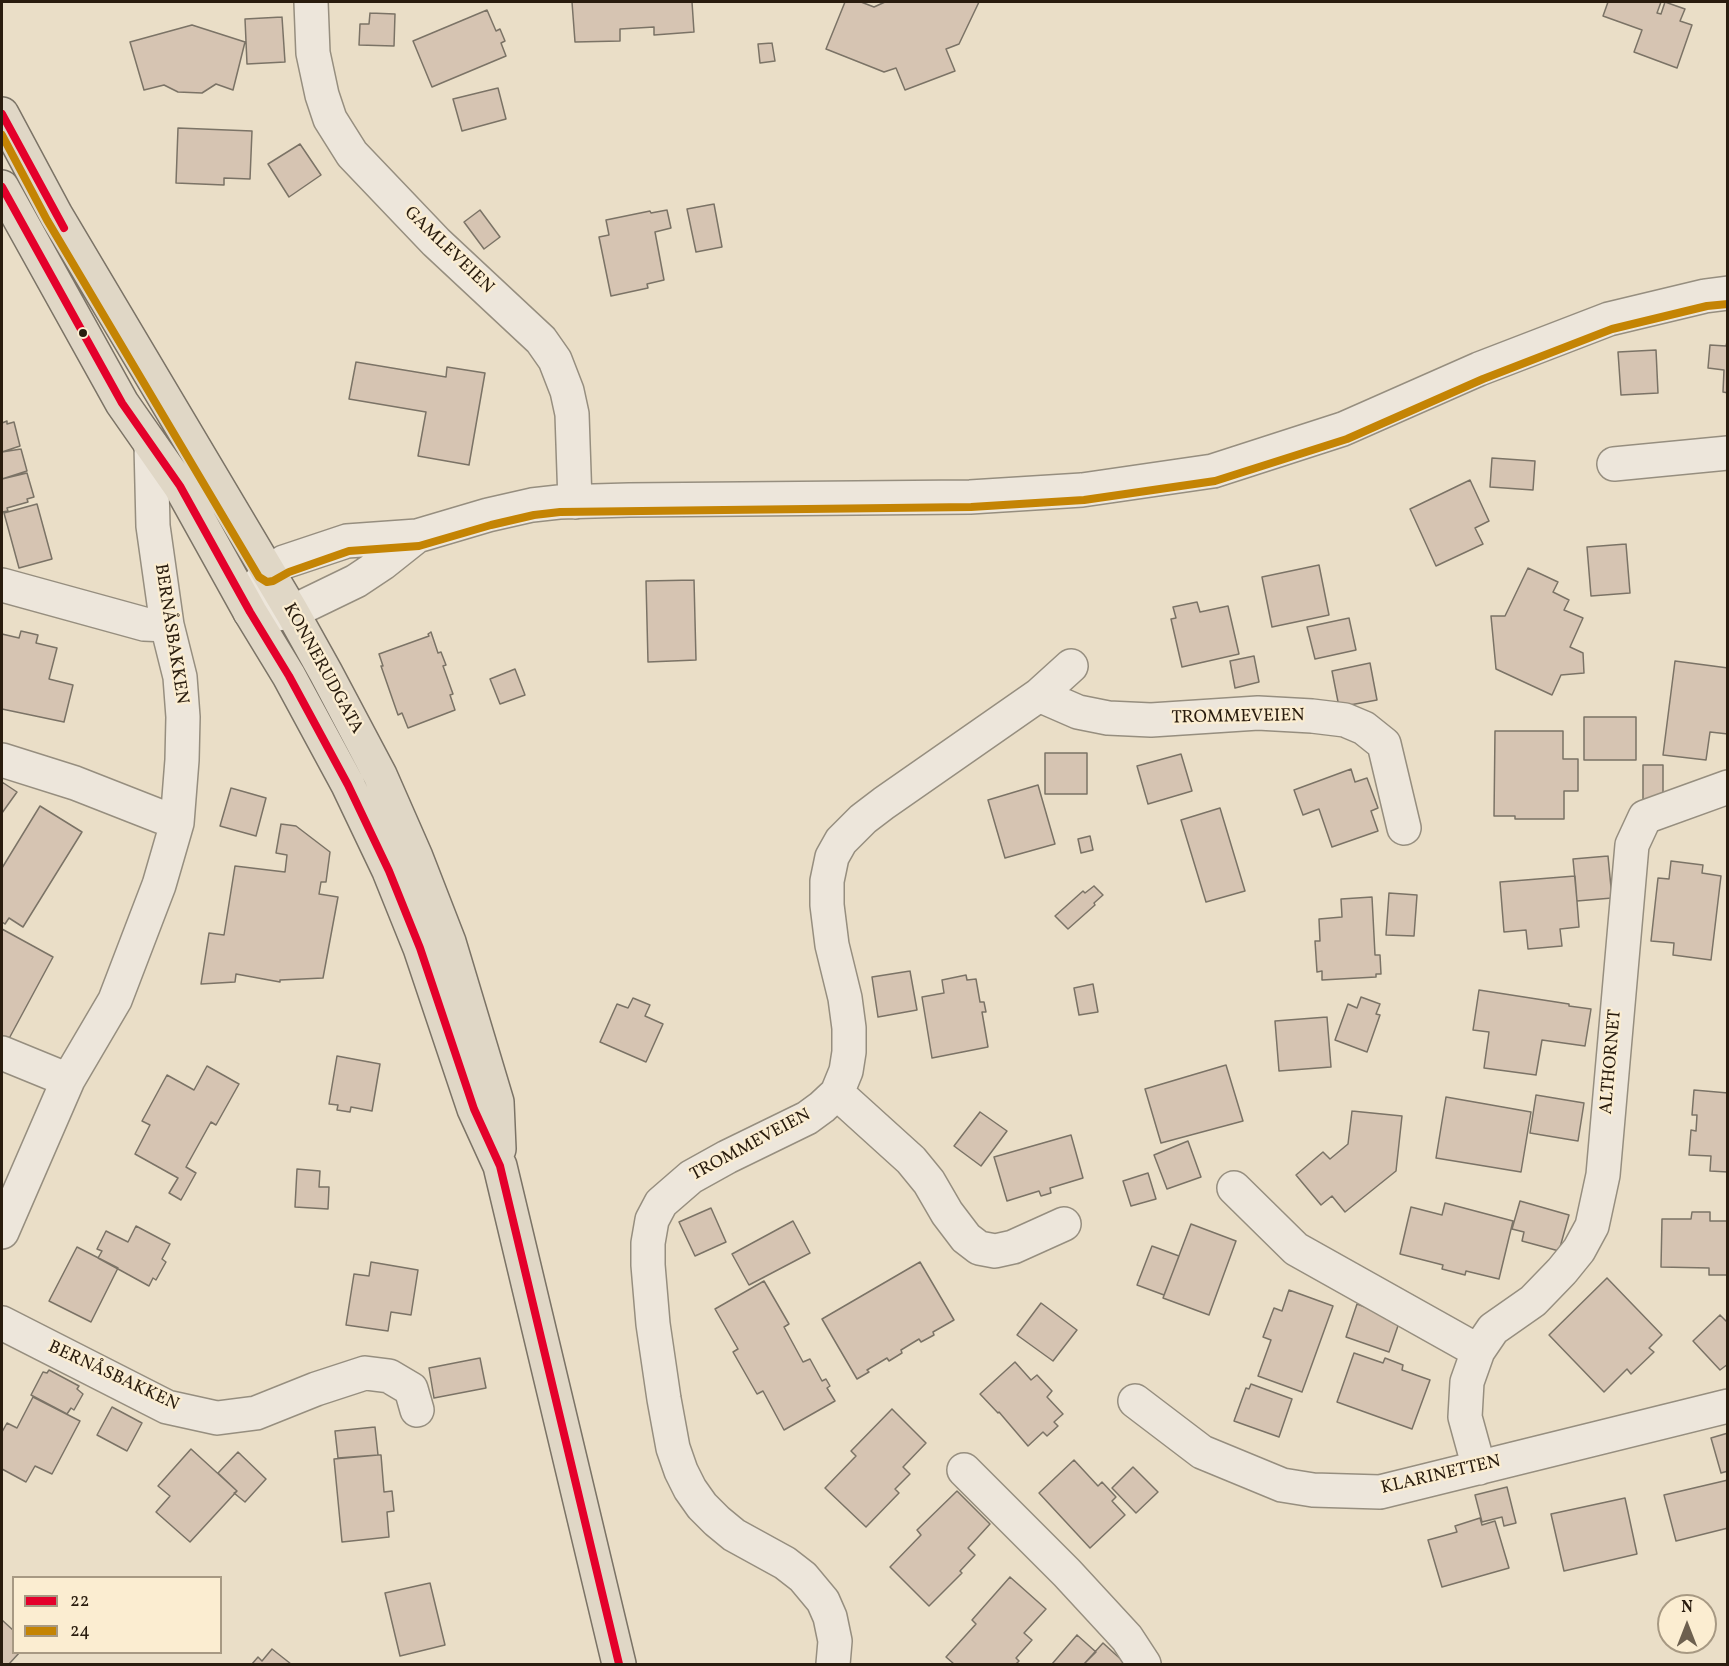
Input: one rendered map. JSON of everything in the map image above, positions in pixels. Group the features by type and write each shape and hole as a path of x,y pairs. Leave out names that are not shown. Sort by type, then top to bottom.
{"main road":[{"name":"KONNERUDGATA","path":"2,114 56,215 326,673 380,775 416,857 449,942 497,1102 500,1166 619,1665"},
{"name":"KONNERUDGATA","path":"2,187 122,403 180,486 250,612 289,676 348,785 389,871 420,948 474,1109 500,1166"}],"street":[{"name":"GAMLEVEIEN","path":"311,2 313,53 322,96 330,119 352,154 436,242 541,340 555,360 567,391 572,414 575,502"},
{"path":"417,536 356,581 292,612 271,615 250,612 252,593 268,572 284,562 346,541 417,536 515,508 575,502 970,497 1082,490 1213,471 1343,429 1479,369 1609,319 1705,296 1728,293"},
{"name":"BERNÅSBAKKEN","path":"2,1232 68,1080 115,1000 159,885 177,823 183,717 180,677 167,625 153,526 151,445"},
{"path":"1614,464 1728,453"},
{"path":"2,585 144,624 167,625"},
{"name":"TROMMEVEIEN","path":"833,1665 835,1641 830,1617 823,1601 803,1577 785,1563 734,1534 717,1521 702,1506 681,1472 673,1448 653,1324 648,1243 652,1220 661,1203 691,1177 807,1118 837,1093 846,1071 849,1028 845,998 832,945 827,905 827,881 832,857 841,841 884,802 1039,696 1071,666"},
{"name":"TROMMEVEIEN","path":"1039,696 1078,712 1108,718 1151,720 1258,713 1345,720 1364,728 1384,744 1404,828"},
{"path":"2,760 75,783 177,823"},
{"name":"ALTHORNET","path":"1479,1468 1465,1417 1467,1382 1478,1351 1493,1329 1533,1301 1562,1271 1579,1250 1592,1226 1603,1175 1632,845 1645,817 1728,787"},
{"path":"2,1053 68,1080"},
{"path":"837,1093 911,1160 929,1182 947,1213 966,1238 979,1248 995,1251 1013,1247 1064,1224"},
{"path":"1234,1188 1296,1249 1478,1351"},
{"name":"BERNÅSBAKKEN","path":"2,1323 167,1407 217,1418 256,1413 316,1389 365,1373 389,1376 411,1389 417,1410"},
{"name":"KLARINETTEN","path":"1135,1401 1202,1452 1282,1485 1313,1490 1380,1492 1728,1406"},
{"path":"964,1470 1067,1573 1127,1638 1144,1665"}],"building":[{"path":"572,2 692,2 694,32 654,35 654,27 620,29 620,41 575,42"},
{"path":"845,2 861,2 874,7 885,2 979,2 959,44 946,49 955,71 905,90 896,68 884,72 826,49"},
{"path":"1608,2 1661,2 1657,13 1661,14 1665,2 1685,9 1680,21 1692,25 1677,68 1634,52 1642,30 1603,16"},
{"path":"487,10 496,31 500,29 505,41 501,43 506,56 432,87 413,41"},
{"path":"370,13 395,14 394,46 359,45 360,24 369,24"},
{"path":"282,17 285,62 247,64 245,19"},
{"path":"192,25 245,42 233,90 216,84 202,93 178,92 164,85 144,90 130,42"},
{"path":"772,43 775,61 760,63 758,44"},
{"path":"498,88 506,119 462,131 453,99"},
{"path":"178,128 252,131 250,179 224,178 224,185 176,183"},
{"path":"300,144 321,175 289,197 268,164"},
{"path":"714,204 722,247 696,252 687,209"},
{"path":"480,210 500,237 484,249 464,222"},
{"path":"667,210 671,228 655,232 664,280 647,284 648,288 611,296 599,237 609,235 606,220"},
{"path":"1727,342 1728,393 1723,392 1724,370 1708,368 1710,345 1726,346"},
{"path":"1656,350 1658,393 1621,395 1618,352"},
{"path":"356,362 446,377 447,367 485,373 469,465 418,456 426,412 349,399"},
{"path":"7,421 7,424 14,422 20,446 2,452 2,423"},
{"path":"21,449 27,471 2,479 2,452"},
{"path":"1492,458 1535,461 1533,490 1490,487"},
{"path":"27,473 34,497 27,499 28,502 7,508 8,511 2,512 2,479"},
{"path":"1470,480 1489,521 1475,528 1483,544 1436,566 1410,509"},
{"path":"37,504 52,559 19,568 4,513"},
{"path":"1626,544 1630,593 1591,596 1587,547"},
{"path":"1319,565 1329,615 1272,627 1262,577"},
{"path":"1528,568 1558,582 1553,592 1569,600 1564,610 1583,618 1570,647 1583,653 1584,673 1561,675 1552,695 1496,669 1491,616 1505,616"},
{"path":"694,580 696,660 648,662 646,581"},
{"path":"1197,602 1200,612 1228,606 1239,654 1182,667 1171,619 1176,618 1173,607"},
{"path":"1349,618 1356,650 1315,659 1307,627"},
{"path":"21,631 38,635 36,643 57,648 49,679 73,685 64,722 2,709 2,634 19,638"},
{"path":"431,632 438,653 441,652 446,665 443,666 453,694 450,695 455,710 408,728 402,713 398,715 379,654 429,636"},
{"path":"1254,656 1259,682 1235,688 1230,661"},
{"path":"1675,661 1728,668 1728,734 1710,732 1706,760 1663,755"},
{"path":"1370,663 1377,700 1339,707 1332,671"},
{"path":"515,669 525,695 500,704 490,679"},
{"path":"1584,717 1636,717 1636,760 1584,760"},
{"path":"1495,731 1563,731 1563,759 1578,759 1578,791 1564,791 1564,819 1515,819 1515,816 1494,816"},
{"path":"1045,753 1087,753 1087,794 1045,794"},
{"path":"1181,754 1192,791 1148,804 1137,766"},
{"path":"1643,765 1663,765 1663,800 1643,800"},
{"path":"1351,769 1355,782 1367,778 1378,808 1371,811 1378,831 1332,847 1319,809 1303,815 1294,790"},
{"path":"2,782 17,792 2,813"},
{"path":"1038,785 1055,844 1005,858 988,800"},
{"path":"231,788 266,798 256,836 220,826"},
{"path":"40,806 82,832 23,927 9,918 5,924 2,922 2,868"},
{"path":"1220,808 1245,891 1206,902 1181,820"},
{"path":"281,824 296,826 330,852 326,882 321,882 319,894 338,897 323,978 280,980 280,982 236,974 235,982 201,984 209,933 224,935 235,866 285,872 287,855 276,853"},
{"path":"1090,836 1093,850 1081,853 1078,839"},
{"path":"1608,856 1612,898 1577,901 1573,859"},
{"path":"1671,861 1703,865 1702,873 1721,876 1711,960 1673,955 1674,943 1651,941 1658,878 1669,879"},
{"path":"1575,876 1579,927 1560,929 1562,946 1528,949 1526,930 1504,932 1500,882"},
{"path":"1094,886 1103,895 1068,929 1055,916 1083,891 1085,893"},
{"path":"1389,893 1417,895 1414,936 1386,935"},
{"path":"1372,897 1375,955 1380,955 1381,974 1376,974 1376,977 1322,980 1322,971 1317,972 1315,941 1320,941 1319,919 1342,917 1341,899"},
{"path":"2,929 53,957 5,1046 2,1044"},
{"path":"910,971 917,1010 878,1017 872,977"},
{"path":"966,975 967,980 976,979 980,1002 984,1002 986,1012 982,1012 988,1047 932,1058 922,997 944,993 942,980"},
{"path":"1093,984 1098,1012 1079,1015 1074,988"},
{"path":"1479,990 1591,1009 1585,1046 1542,1040 1536,1075 1484,1068 1489,1032 1473,1030"},
{"path":"1361,997 1380,1004 1376,1014 1380,1015 1367,1052 1335,1040 1348,1004 1357,1008"},
{"path":"633,998 650,1005 645,1016 663,1024 646,1062 600,1042 617,1004 628,1008"},
{"path":"1327,1017 1331,1067 1279,1071 1275,1021"},
{"path":"337,1056 380,1064 372,1111 351,1107 350,1112 337,1110 338,1105 329,1104"},
{"path":"1226,1065 1243,1121 1161,1143 1145,1089"},
{"path":"207,1066 239,1084 216,1125 211,1122 186,1167 196,1173 181,1200 169,1193 178,1178 135,1154 150,1125 142,1121 167,1075 194,1090"},
{"path":"1694,1090 1728,1093 1728,1172 1710,1171 1711,1156 1689,1155 1691,1130 1696,1131 1697,1115 1692,1115"},
{"path":"1536,1095 1584,1103 1578,1141 1530,1133"},
{"path":"1446,1097 1531,1112 1521,1172 1436,1158"},
{"path":"1352,1111 1402,1116 1396,1171 1345,1212 1332,1196 1321,1205 1296,1175 1323,1152 1330,1159 1348,1144"},
{"path":"980,1112 1007,1131 981,1166 954,1146"},
{"path":"1071,1135 1083,1178 1050,1188 1051,1193 1041,1196 1039,1191 1007,1201 994,1157"},
{"path":"1188,1141 1201,1177 1167,1189 1154,1155"},
{"path":"297,1169 320,1171 319,1187 329,1187 328,1209 295,1207"},
{"path":"1148,1173 1156,1199 1131,1206 1123,1181"},
{"path":"1520,1201 1569,1215 1559,1251 1522,1241 1524,1232 1512,1229"},
{"path":"1445,1203 1513,1221 1499,1279 1466,1271 1465,1275 1442,1269 1443,1265 1400,1254 1411,1207 1442,1215"},
{"path":"711,1208 726,1242 695,1256 679,1222"},
{"path":"1692,1212 1710,1212 1710,1221 1728,1221 1728,1275 1709,1275 1709,1268 1661,1267 1662,1219 1691,1219"},
{"path":"793,1221 810,1253 749,1285 732,1254"},
{"path":"1191,1224 1236,1241 1209,1315 1163,1298"},
{"path":"136,1226 170,1244 162,1259 166,1262 156,1280 153,1278 149,1286 98,1258 102,1251 97,1249 106,1231 128,1242"},
{"path":"1152,1246 1179,1256 1164,1295 1137,1285"},
{"path":"77,1247 118,1268 91,1322 49,1301"},
{"path":"371,1262 418,1270 411,1315 391,1312 388,1331 346,1325 354,1274 369,1276"},
{"path":"920,1262 954,1320 933,1332 934,1335 921,1342 919,1339 901,1350 902,1353 889,1361 887,1358 867,1370 869,1372 857,1379 822,1319"},
{"path":"1607,1278 1662,1335 1649,1348 1654,1352 1631,1374 1627,1369 1604,1392 1549,1335"},
{"path":"764,1281 789,1324 784,1327 803,1362 810,1359 822,1381 826,1379 830,1386 827,1388 835,1401 784,1430 763,1391 757,1394 733,1352 738,1349 715,1309"},
{"path":"1289,1290 1333,1306 1302,1392 1258,1376 1271,1340 1263,1337 1274,1308 1282,1311"},
{"path":"1041,1303 1077,1330 1053,1361 1017,1335"},
{"path":"1357,1304 1400,1320 1389,1352 1346,1337"},
{"path":"1720,1315 1728,1323 1728,1364 1720,1370 1693,1341"},
{"path":"1354,1353 1383,1363 1385,1358 1403,1365 1402,1370 1430,1380 1412,1429 1337,1402"},
{"path":"480,1358 486,1388 434,1398 429,1368"},
{"path":"1015,1362 1031,1380 1037,1375 1052,1391 1047,1397 1063,1414 1054,1422 1058,1426 1047,1436 1043,1432 1028,1446 980,1394"},
{"path":"49,1370 79,1386 77,1389 83,1394 74,1410 71,1408 67,1414 31,1395 43,1372 47,1373"},
{"path":"1251,1384 1292,1399 1279,1437 1234,1421 1246,1388 1249,1389"},
{"path":"33,1397 80,1421 52,1474 35,1466 26,1482 2,1469 2,1432 7,1423 17,1428"},
{"path":"112,1407 142,1423 127,1451 97,1435"},
{"path":"892,1409 926,1443 903,1467 910,1474 895,1489 899,1493 866,1527 825,1488 856,1456 851,1451"},
{"path":"375,1427 378,1455 338,1458 335,1431"},
{"path":"1728,1433 1728,1471 1721,1473 1711,1438"},
{"path":"191,1449 237,1491 190,1542 156,1512 170,1496 158,1486"},
{"path":"238,1452 266,1479 245,1502 234,1493 237,1491 218,1473"},
{"path":"381,1455 384,1492 392,1491 394,1511 387,1512 389,1537 342,1542 334,1459"},
{"path":"1074,1460 1098,1486 1102,1482 1116,1497 1112,1501 1125,1515 1090,1548 1039,1493"},
{"path":"1133,1467 1158,1492 1136,1513 1112,1488"},
{"path":"1728,1480 1728,1528 1676,1541 1664,1495"},
{"path":"1507,1487 1516,1523 1504,1526 1502,1517 1482,1522 1475,1495"},
{"path":"957,1491 990,1524 968,1548 975,1555 960,1571 962,1573 929,1606 890,1567 921,1535 917,1530"},
{"path":"1625,1498 1637,1554 1564,1571 1551,1514"},
{"path":"1480,1518 1482,1525 1495,1521 1509,1568 1442,1587 1428,1540 1457,1532 1455,1526"},
{"path":"1010,1577 1046,1609 1024,1633 1032,1640 1016,1658 1019,1661 1016,1664 954,1664 946,1657 976,1624 972,1620"},
{"path":"430,1583 445,1645 400,1656 385,1593"},
{"path":"2,1620 12,1629 12,1654 18,1654 9,1664 2,1664"},
{"path":"1077,1635 1096,1652 1084,1664 1052,1664"},
{"path":"1103,1643 1126,1664 1084,1664"},
{"path":"272,1649 291,1664 252,1664 258,1657 262,1661"}],"transit line":[{"name":"22","path":"2,114 64,228"},
{"name":"24","path":"2,135 47,220 259,577 267,582 349,551 419,546 491,525 534,515 560,512 971,507 1084,500 1215,481 1347,439 1483,379 1612,329 1707,306 1728,304"},
{"name":"22","path":"2,187 122,403 180,486 250,612 289,676 348,785 389,871 420,948 474,1109 500,1166 619,1664"}]}
